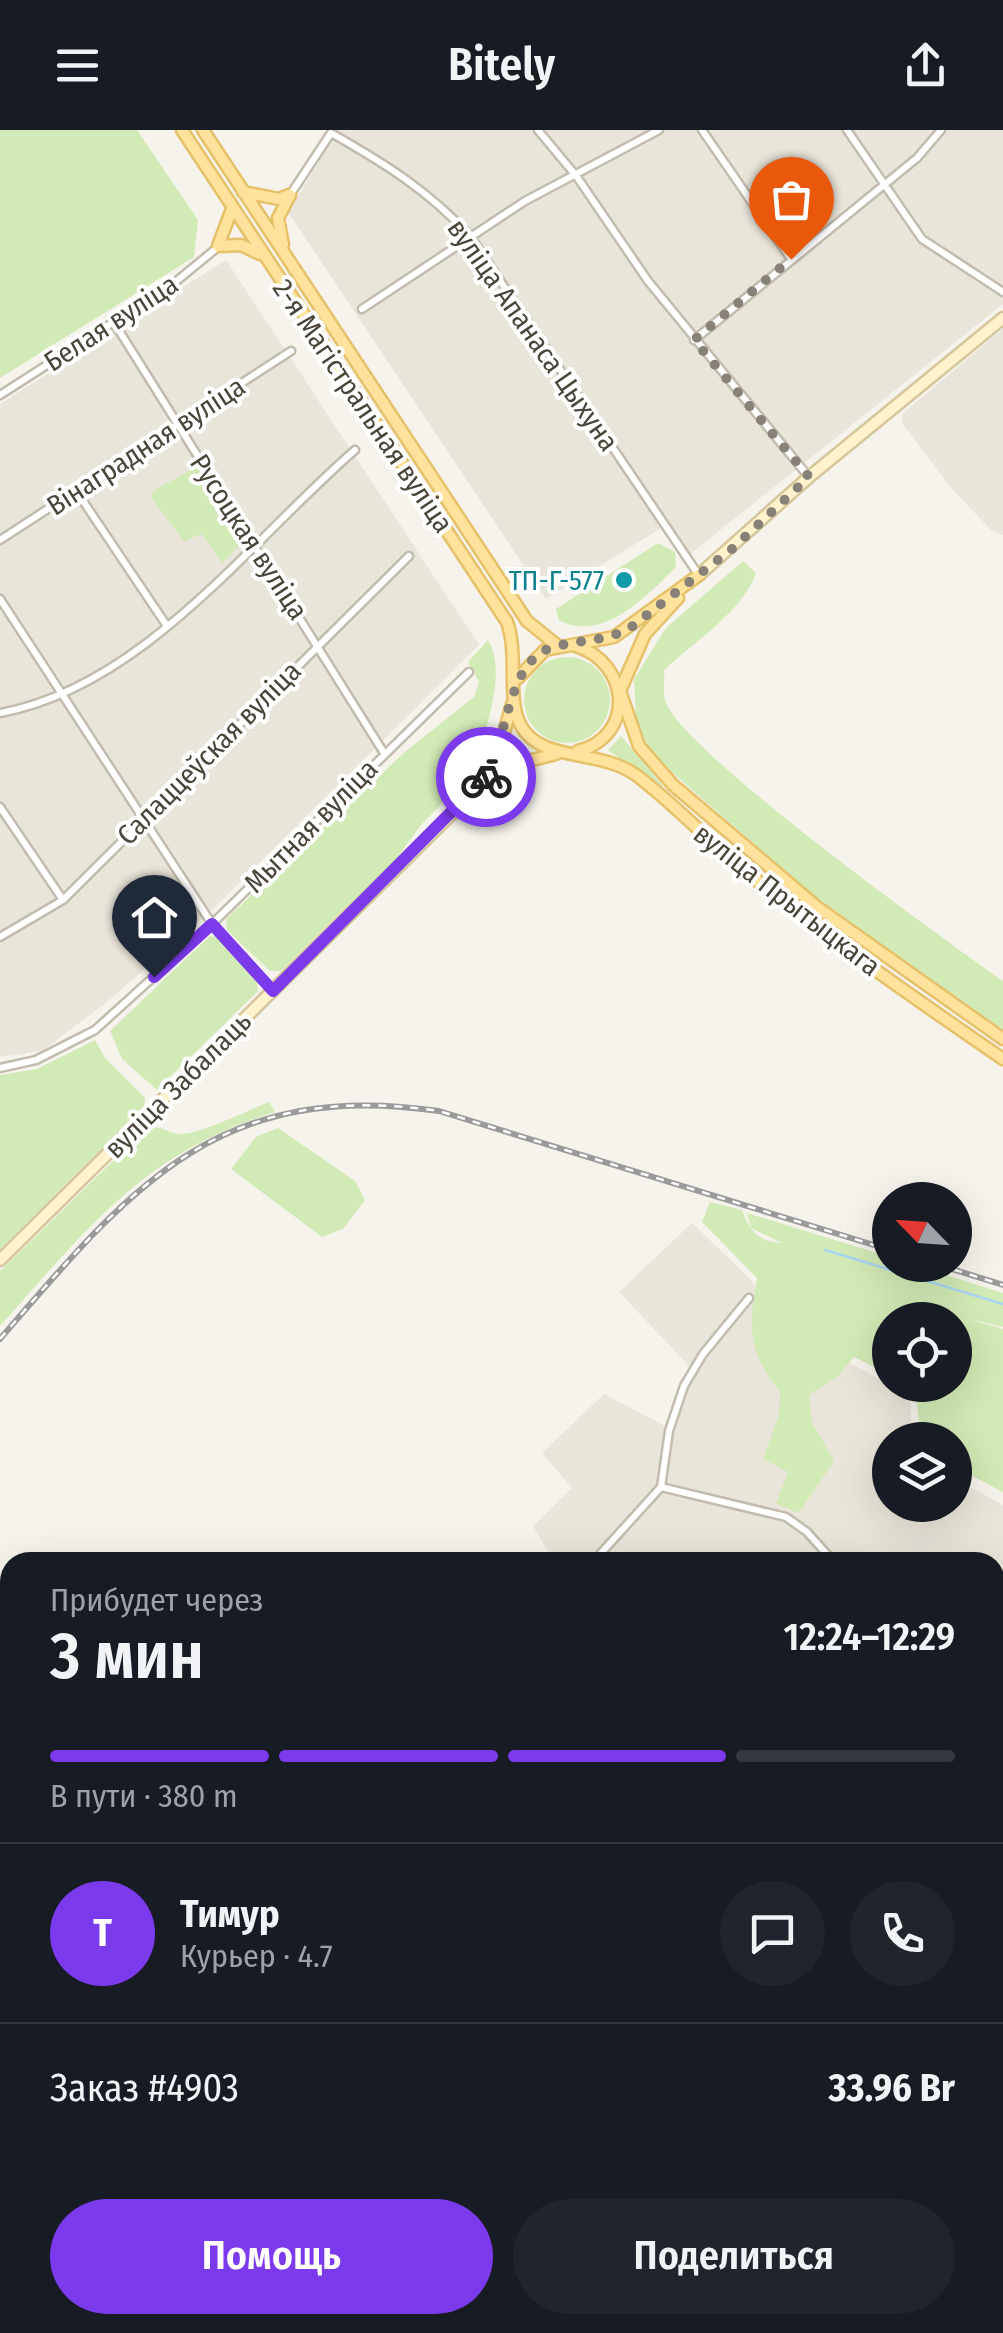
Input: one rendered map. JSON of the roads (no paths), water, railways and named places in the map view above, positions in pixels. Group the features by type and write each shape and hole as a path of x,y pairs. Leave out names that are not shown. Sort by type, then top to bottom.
{"main road":[{"name":"2-я Магістральная вуліца","path":"182,130 506,622 516,666 514,692"},
{"name":"2-я Магістральная вуліца","path":"203,130 527,621 558,646"},
{"path":"242,192 268,198 290,195"},
{"path":"286,256 278,218 290,195"},
{"path":"232,208 218,246 241,245 263,256"},
{"path":"483,782 497,758 514,692 534,657 558,646 614,637 699,575"},
{"path":"483,782 535,757 583,750 608,734 616,721 620,690 645,634 699,575"},
{"path":"558,646 591,651 615,674 620,690"},
{"name":"вуліца Прытыцкага","path":"620,690 639,746 673,785 817,907 1003,1040"},
{"path":"514,692 515,712 534,741 568,753"},
{"name":"вуліца Прытыцкага","path":"568,753 603,757 638,777 811,924 1003,1059"}],"street":[{"path":"538,130 577,177 694,340 809,477"},
{"path":"362,309 524,202 577,177 658,130"},
{"path":"702,130 791,259"},
{"path":"847,130 922,239 1003,292"},
{"path":"694,340 884,184 941,130"},
{"path":"290,195 332,132"},
{"name":"вуліца Апанаса Цыхуна","path":"332,132 402,174 440,203 470,236 699,575"},
{"name":"Белая вуліца","path":"0,395 173,284 218,246"},
{"path":"699,575 809,477 1003,318"},
{"name":"Русоцкая вуліца","path":"113,322 384,753"},
{"name":"Вінаградная вуліца","path":"0,540 292,352"},
{"path":"0,714 63,696 150,642 355,450"},
{"path":"77,492 167,626"},
{"name":"Салаццеўская вуліца","path":"0,937 63,900 408,556"},
{"path":"0,599 212,924 273,991"},
{"name":"Мытная вуліца","path":"0,1068 36,1060 95,1030 212,924 469,672"},
{"name":"вуліца Забалаць","path":"0,1260 483,782"},
{"path":"0,807 63,900"},
{"path":"602,1552 661,1487 669,1431 684,1386 703,1354 749,1298"},
{"path":"661,1487 786,1517 825,1552"}],"waterway":[{"path":"825,1250 1003,1304"}],"railway":[{"path":"0,1339 47,1284 138,1192 186,1156 238,1129 296,1112 362,1105 439,1111 872,1244"},
{"path":"972,1275 1003,1285"}],"place":[{"name":"ТП-Г-577","path":"624,580"}]}
